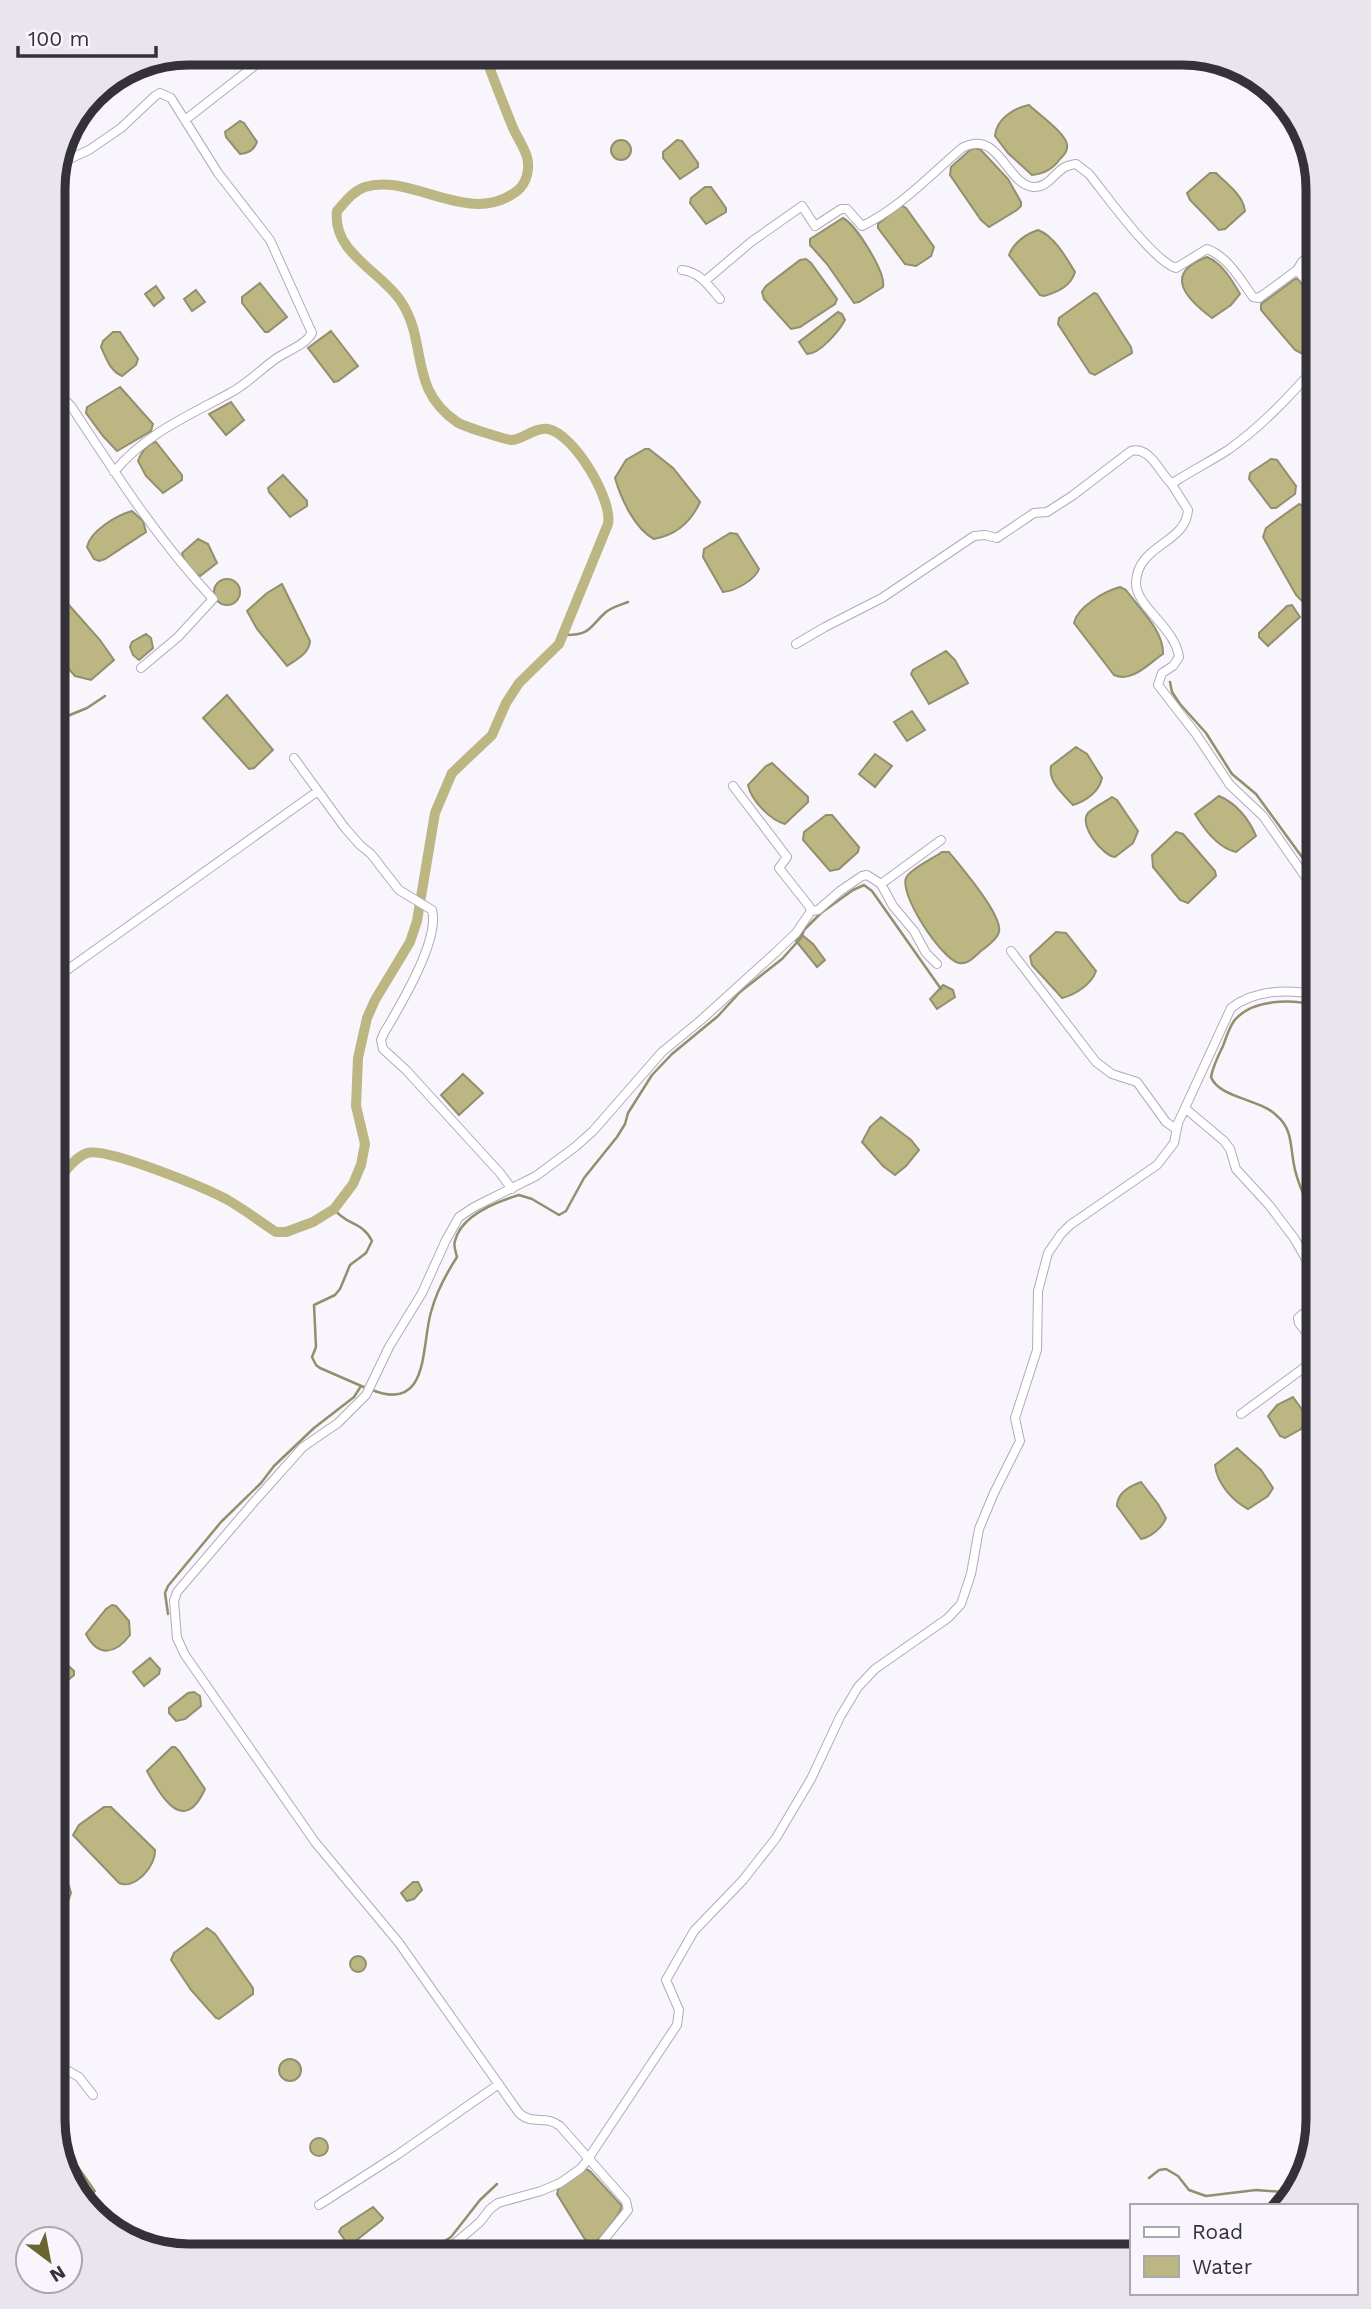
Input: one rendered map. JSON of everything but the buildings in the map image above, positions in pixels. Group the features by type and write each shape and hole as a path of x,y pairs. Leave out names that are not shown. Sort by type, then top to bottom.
{"street":[{"path":"184,120 254,65"},
{"path":"69,159 89,150 121,128 160,93 171,98 218,173 270,240 312,333 306,341 281,355 230,393 152,437 130,453 114,472"},
{"path":"705,281 751,242 802,206 815,226 841,209 847,209 862,226 872,221 905,197 962,148 972,143 981,144 1002,158 1026,185 1037,187 1051,181 1066,166 1076,164 1089,174 1152,250 1168,265 1176,268 1207,249 1213,250 1253,297 1259,298 1297,270 1306,258"},
{"path":"71,152 73,156"},
{"path":"682,270 692,271 705,281 720,299"},
{"path":"1297,270 1306,281"},
{"path":"1171,483 1227,450 1256,427 1306,376"},
{"path":"65,400 177,560 213,599 178,637 141,668"},
{"path":"796,644 825,626 883,598 974,536 997,538 1034,513 1047,512 1072,496 1131,451 1144,451 1171,483 1188,510 1181,530 1144,559 1136,586 1140,597 1165,626 1178,649 1179,657 1173,666 1162,673 1158,685 1196,734 1230,785 1263,816 1306,878"},
{"path":"294,758 317,791 399,890 429,906 434,919 422,963 384,1033 381,1040 383,1049 406,1070 512,1189"},
{"path":"733,786 787,857 779,868 811,911"},
{"path":"65,971 317,791"},
{"path":"881,884 941,840"},
{"path":"602,2244 626,2213 628,2206 620,2193 555,2122 549,2119 524,2118 399,1944 315,1842 185,1655 177,1638 174,1601 177,1592 289,1461 310,1441 338,1423 367,1393 389,1347 422,1293 459,1217 536,1177 593,1131 662,1052 702,1020 775,953 796,933 811,911 818,910 867,875 881,884 893,906 914,931 926,953 937,964"},
{"path":"1011,951 1096,1062 1112,1074 1137,1082 1166,1122 1176,1129"},
{"path":"454,2244 498,2203 541,2191 580,2169 677,2025 680,2010 666,1980 687,1940 706,1916 743,1880 776,1838 811,1779 830,1737 858,1687 875,1669 948,1618 961,1604 971,1574 981,1522 1020,1441 1015,1418 1037,1350 1038,1291 1048,1253 1070,1225 1157,1165 1174,1143 1176,1129 1231,1009 1246,999 1269,992 1306,993"},
{"path":"1186,1109 1224,1141 1230,1149 1236,1168 1294,1238 1306,1259"},
{"path":"1306,1311 1298,1318 1306,1332"},
{"path":"1241,1414 1306,1366"},
{"path":"65,2069 79,2077 93,2095"},
{"path":"319,2205 499,2084"}],"water":[{"path":"1029,105 1062,135 1067,147 1051,168 1032,175 1008,153 995,136 999,124 1007,115"},
{"path":"240,121 257,142 251,151 240,154 225,132"},
{"path":"621,140 628,143 631,150 628,157 621,160 614,157 611,150 614,143"},
{"path":"677,140 682,141 698,163 698,167 680,179 663,158 663,152"},
{"path":"975,148 981,150 1008,179 1021,202 1017,210 989,227 981,220 950,175 951,167"},
{"path":"1210,173 1216,173 1244,205 1245,211 1225,229 1219,230 1190,200 1187,193"},
{"path":"705,187 711,187 726,208 726,212 706,224 690,203 691,198"},
{"path":"901,205 934,247 931,256 916,266 905,264 878,228 878,224"},
{"path":"843,218 869,249 883,280 883,287 854,303 810,245 810,239"},
{"path":"1038,230 1054,242 1075,272 1063,288 1044,296 1040,295 1009,255 1020,239"},
{"path":"1207,257 1222,268 1240,294 1231,305 1212,318 1187,294 1182,278 1185,270 1193,263"},
{"path":"806,259 837,299 835,304 800,327 791,329 764,299 762,292 800,260"},
{"path":"1298,279 1306,289 1306,356 1295,350 1261,310 1261,304"},
{"path":"260,283 287,317 268,332 265,332 242,303 242,297"},
{"path":"156,286 164,298 154,306 145,294"},
{"path":"196,290 205,302 192,311 184,299"},
{"path":"1094,293 1131,347 1132,353 1095,375 1090,373 1058,324 1059,318"},
{"path":"838,312 845,320 838,330 818,350 807,354 799,342"},
{"path":"331,331 358,366 334,382 308,348"},
{"path":"113,332 120,332 138,359 136,365 122,376 111,368 101,347 103,341"},
{"path":"120,387 153,424 151,431 117,451 86,413 87,407"},
{"path":"231,402 244,420 226,435 209,414"},
{"path":"156,442 182,475 182,480 163,493 146,476 138,461 145,449"},
{"path":"649,449 673,468 700,502 682,526 654,539 630,513 615,478 626,460"},
{"path":"1271,459 1277,460 1296,486 1295,494 1276,508 1271,508 1249,479 1250,473"},
{"path":"283,475 307,501 307,506 290,517 268,488"},
{"path":"1299,504 1306,509 1306,604 1296,595 1263,537 1266,528"},
{"path":"132,511 143,521 146,532 105,559 94,559 87,547 93,535 112,520"},
{"path":"730,533 737,534 759,569 744,584 723,592 703,557 704,549"},
{"path":"198,539 208,544 217,563 200,576 189,567 182,553"},
{"path":"227,579 237,582 240,592 237,602 227,605 217,602 214,592 217,582"},
{"path":"282,584 310,641 305,653 287,666 257,629 247,611"},
{"path":"1120,587 1126,590 1155,628 1163,654 1133,675 1121,677 1114,675 1074,623 1086,606"},
{"path":"68,604 114,660 91,680 75,676 65,665 65,606"},
{"path":"1292,605 1300,617 1268,646 1259,637 1259,633 1287,606"},
{"path":"146,634 151,638 153,648 139,660 130,647 132,642"},
{"path":"946,651 955,660 968,683 929,704 911,674 913,670"},
{"path":"227,695 273,750 254,768 249,769 203,718"},
{"path":"912,711 925,730 907,741 894,722"},
{"path":"1076,747 1087,754 1102,778 1091,795 1073,805 1057,787 1051,766"},
{"path":"875,754 892,766 875,787 859,774"},
{"path":"772,763 808,797 808,802 785,824 762,809 748,785"},
{"path":"1219,796 1241,812 1256,836 1236,852 1217,842 1195,814"},
{"path":"1112,797 1117,800 1138,831 1133,843 1115,857 1099,846 1086,825 1088,813"},
{"path":"826,815 832,815 859,847 858,852 839,869 830,871 803,840 804,832"},
{"path":"1176,832 1183,834 1215,871 1216,876 1188,903 1180,900 1153,867 1152,855"},
{"path":"942,852 949,852 971,879 988,903 998,924 999,932 994,940 965,963 951,959 932,938 914,909 905,884 910,872"},
{"path":"1056,932 1066,933 1096,971 1082,988 1062,998 1032,965 1030,956"},
{"path":"801,934 825,960 817,967 796,941"},
{"path":"943,985 953,990 955,997 937,1009 930,999"},
{"path":"463,1074 483,1093 459,1115 441,1095"},
{"path":"881,1117 911,1140 919,1150 895,1175 883,1166 862,1142 870,1127"},
{"path":"1293,1397 1306,1415 1301,1429 1285,1438 1280,1436 1268,1416 1277,1405"},
{"path":"1237,1448 1261,1470 1273,1488 1268,1496 1248,1509 1227,1491 1216,1472 1215,1465"},
{"path":"1141,1482 1166,1518 1156,1532 1141,1539 1117,1506 1122,1494"},
{"path":"112,1605 129,1621 130,1635 119,1646 107,1651 96,1647 86,1634"},
{"path":"150,1658 160,1669 159,1674 144,1686 133,1672"},
{"path":"65,1663 74,1671 74,1675 65,1683"},
{"path":"194,1692 200,1696 201,1706 185,1719 176,1721 169,1713 169,1708 188,1693"},
{"path":"172,1747 179,1751 205,1789 197,1803 189,1810 181,1811 166,1801 147,1771"},
{"path":"104,1807 111,1807 155,1850 148,1869 132,1883 119,1883 73,1835 79,1825"},
{"path":"65,1881 71,1893 65,1906"},
{"path":"413,1882 418,1882 422,1890 414,1899 407,1901 401,1893"},
{"path":"207,1928 215,1934 253,1988 253,1994 219,2019 191,1990 171,1960 174,1953"},
{"path":"358,1956 364,1958 364,1970 358,1972 352,1970 350,1964 352,1958"},
{"path":"290,2059 298,2062 301,2070 298,2078 290,2081 282,2078 279,2070 282,2062"},
{"path":"315,2138 323,2138 328,2147 326,2154 315,2156 310,2151 310,2143"},
{"path":"70,2155 95,2191 90,2195 86,2189"},
{"path":"586,2169 622,2206 609,2227 592,2244 584,2238 557,2194 559,2186"},
{"path":"373,2207 383,2218 352,2244 348,2244 339,2232"}],"waterway":[{"path":"65,1172 87,1153 114,1156 226,1199 276,1232 286,1232 313,1222 334,1209 353,1184 361,1165 365,1144 356,1106 358,1058 367,1018 410,942 417,921 435,813 452,773 492,735 506,703 519,683 559,644 608,524 604,500 590,469 558,434 543,429 512,440 461,424 441,409 425,380 414,332 400,300 349,250 337,225 337,211 353,194 365,187 383,184 401,186 460,202 479,204 499,201 520,188 527,176 527,157 489,65"},
{"path":"563,635 589,630 608,610 628,602"},
{"path":"1170,682 1172,692 1180,704 1206,733 1232,774 1256,794 1306,863"},
{"path":"65,717 87,708 105,696"},
{"path":"372,1390 391,1395 404,1392 414,1384 420,1372 433,1305 457,1257 454,1243 464,1224 490,1206 519,1195 532,1199 559,1215 566,1211 584,1178 617,1137 628,1113 652,1075 672,1054 718,1016 740,992 782,959 821,913 853,890 864,885 872,891 941,989"},
{"path":"1306,1004 1273,1002 1242,1013 1231,1027 1211,1077 1222,1090 1260,1105 1281,1120 1290,1138 1294,1165 1306,1199"},
{"path":"334,1209 364,1230 372,1241 366,1253 350,1265 335,1295 314,1305 316,1347 312,1357 320,1368 366,1388"},
{"path":"168,1614 165,1593 168,1586 221,1522 261,1483 274,1466 314,1428 354,1397 361,1386"},
{"path":"1149,2178 1159,2170 1166,2169 1178,2176 1189,2190 1206,2196 1256,2190 1283,2192"},
{"path":"440,2244 451,2237 480,2200 497,2184"}]}
